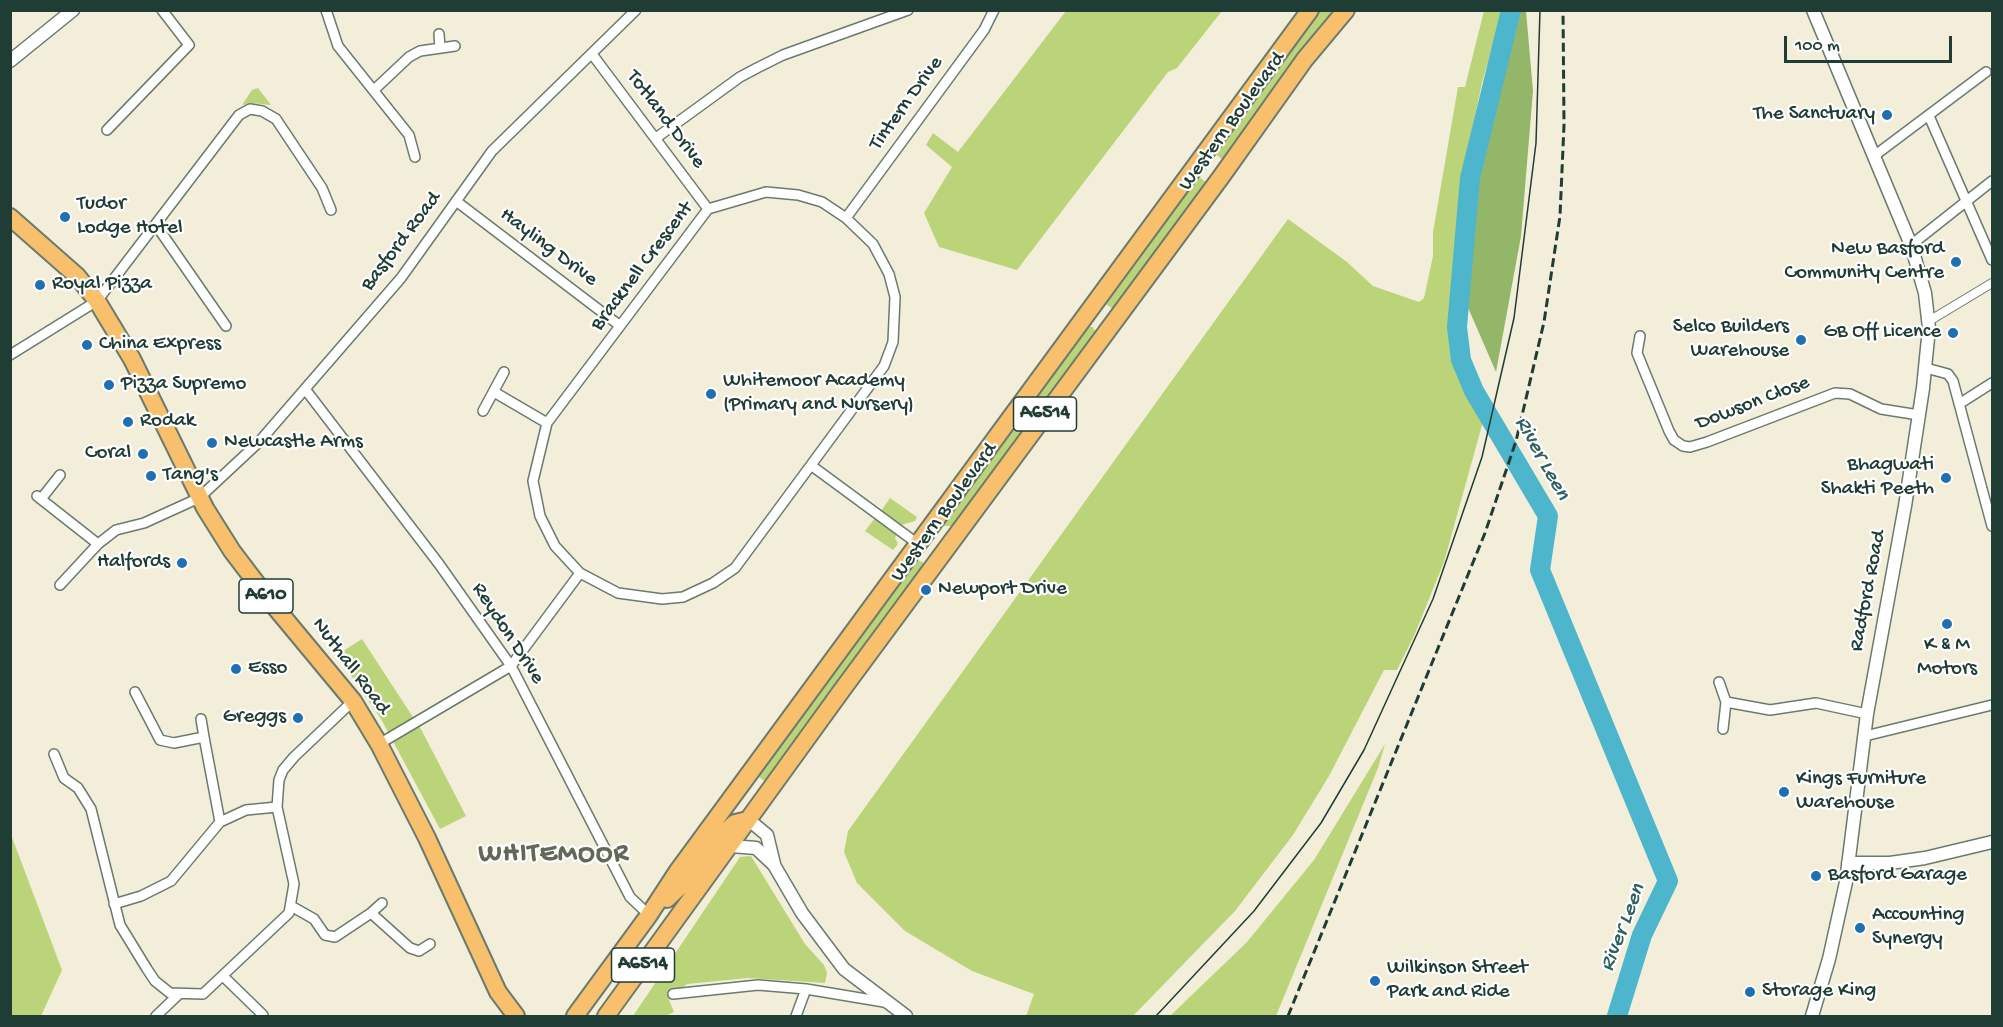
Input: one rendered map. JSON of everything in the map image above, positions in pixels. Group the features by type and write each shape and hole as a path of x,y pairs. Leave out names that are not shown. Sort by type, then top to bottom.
{"highway":[{"name":"Western Boulevard","path":"575,1016 649,915 677,872 1310,10"},
{"name":"Western Boulevard","path":"606,1017 842,690 1221,177 1305,59 1346,10"},
{"path":"1199,161 1221,177"},
{"name":"Nuthall Road","path":"10,217 72,271 97,301 132,359 199,498 258,585 353,701 379,744 428,837 505,1007 522,1017"},
{"path":"1086,316 1107,331"},
{"path":"918,544 938,561"},
{"path":"649,915 687,880 723,834 735,823 749,820"}],"street":[{"path":"10,61 73,10"},
{"path":"107,130 189,45 162,10"},
{"path":"326,10 338,46 413,132 415,157"},
{"name":"Basford Road","path":"60,585 98,544 116,530 144,523 199,498 260,442 401,278 492,151 636,10"},
{"path":"656,138 740,77 765,64 783,55 908,10"},
{"name":"Tintern Drive","path":"846,218 984,30 994,10"},
{"name":"Radford Road","path":"1812,1017 1829,959 1848,863 1868,714 1919,415 1926,368 1929,321 1925,293 1911,245 1813,10"},
{"path":"439,34 440,48"},
{"path":"374,90 408,57 455,46"},
{"name":"Totland Drive","path":"592,54 708,209"},
{"path":"1874,156 1986,72"},
{"path":"10,355 97,301 239,115 250,109 262,111 276,119 322,188 331,210"},
{"path":"1929,116 1992,260"},
{"path":"1911,245 1992,181"},
{"name":"Bracknell Crescent","path":"766,192 798,195 822,202 846,218 873,244 889,274 895,297 893,342 884,366 812,466 735,568 713,583 683,597 663,599 618,592 580,573 555,546 540,516 532,481 547,423 619,325 708,209 766,192"},
{"name":"Hayling Drive","path":"456,201 619,325"},
{"path":"156,225 226,326"},
{"path":"1929,321 1992,283"},
{"name":"Dowson Close","path":"1640,336 1638,353 1674,440 1683,446 1690,447 1707,442 1835,393 1850,394 1881,410 1919,415"},
{"path":"1926,368 1948,374 1953,381 1992,524"},
{"path":"483,411 504,372"},
{"path":"1959,404 1992,382"},
{"name":"Reydon Drive","path":"305,389 439,564 511,666 630,897 649,915"},
{"path":"494,392 547,423"},
{"path":"812,466 918,544"},
{"path":"60,475 39,498 98,544"},
{"path":"379,744 511,666 580,573"},
{"path":"1719,682 1726,702 1723,729"},
{"path":"135,692 160,740 174,743 204,736"},
{"path":"54,754 64,778 78,788 91,809 120,925 147,969 162,988 178,995 203,994 282,922 291,906 294,884 276,793 283,770 353,701"},
{"path":"1726,702 1770,710 1816,703 1868,714"},
{"path":"1865,736 1992,705"},
{"path":"201,720 220,822"},
{"path":"114,904 141,896 171,881 220,822 246,810 277,807"},
{"path":"749,820 767,834 774,865"},
{"path":"1848,863 1925,858 1992,842"},
{"path":"731,846 756,848 774,865 802,914 844,969 906,1017"},
{"path":"291,906 314,919 324,935 335,937 371,914 381,903"},
{"path":"371,914 410,948 419,951 430,944"},
{"path":"224,977 263,1015"},
{"path":"673,994 758,986 806,989 884,1002"},
{"path":"796,1017 806,989"},
{"path":"156,1017 178,995"}],"green space":[{"path":"1066,11 1222,11 1177,68 1168,72 1017,270 939,247 924,213 952,167 926,145 933,133 958,152"},
{"path":"1320,11 1336,11 1224,161 1213,152"},
{"path":"1484,11 1502,11 1482,83 1464,166 1450,326 1458,371 1484,418 1444,562 1414,636 1397,670 1384,670 1329,776 1293,835 1235,911 1133,1016 1026,1016 1034,994 972,971 905,931 857,883 844,852 848,831 1288,219 1347,262 1373,286 1419,302 1424,298 1433,256 1433,232 1458,87 1465,87"},
{"path":"1518,11 1526,11 1533,91 1521,236 1496,372 1466,303 1478,184"},
{"path":"258,88 271,105 251,103 242,105 252,90"},
{"path":"1197,175 1208,184 1115,310 1104,303"},
{"path":"1085,326 1093,327 1096,333 955,526 940,526"},
{"path":"890,498 917,517 915,521 901,525 881,511"},
{"path":"875,518 897,534 895,538 898,544 893,550 865,531"},
{"path":"915,560 923,562 924,566 884,623 797,737 766,782 756,775"},
{"path":"362,639 422,731 466,816 440,829 381,719 337,655"},
{"path":"1385,744 1378,768 1276,1016 1170,1016 1247,942 1314,860"},
{"path":"10,832 62,970 41,1016 11,1016"},
{"path":"751,856 805,944 824,965 827,973 825,983 748,978 687,984 669,1000 674,1012 665,1016 633,1016 740,857"}],"waterway":[{"name":"River Leen","path":"1511,10 1470,178 1457,327 1461,360 1474,391 1548,516 1540,570 1668,881 1642,935 1617,1016"}],"tram line":[{"path":"1156,1016 1254,911 1321,823 1364,750 1433,599 1482,457 1514,318 1536,143 1540,10"}],"railway":[{"path":"1288,1016 1485,533 1516,441 1544,322 1560,216 1564,125 1563,10"}],"place":[{"name":"The Sanctuary","path":"1887,115"},
{"name":"Tudor Lodge Hotel","path":"65,217"},
{"name":"New Basford Community Centre","path":"1956,262"},
{"name":"Royal Pizza","path":"40,285"},
{"name":"GB Off Licence","path":"1953,333"},
{"name":"Selco Builders Warehouse","path":"1801,340"},
{"name":"China Express","path":"87,345"},
{"name":"Pizza Supremo","path":"109,385"},
{"name":"Whitemoor Academy (Primary and Nursery)","path":"711,394"},
{"name":"Rodak","path":"128,422"},
{"name":"Newcastle Arms","path":"212,443"},
{"name":"Coral","path":"143,454"},
{"name":"Tang's","path":"151,476"},
{"name":"Bhagwati Shakti Peeth","path":"1946,478"},
{"name":"Halfords","path":"182,563"},
{"name":"Newport Drive","path":"926,590"},
{"name":"K & M Motors","path":"1947,624"},
{"name":"Esso","path":"236,669"},
{"name":"Greggs","path":"298,718"},
{"name":"Kings Furniture Warehouse","path":"1784,792"},
{"name":"Basford Garage","path":"1816,876"},
{"name":"Accounting Synergy","path":"1860,928"},
{"name":"Wilkinson Street Park and Ride","path":"1375,981"},
{"name":"Storage King","path":"1750,992"}],"district":[{"name":"WHITEMOOR","path":"554,856"}]}
